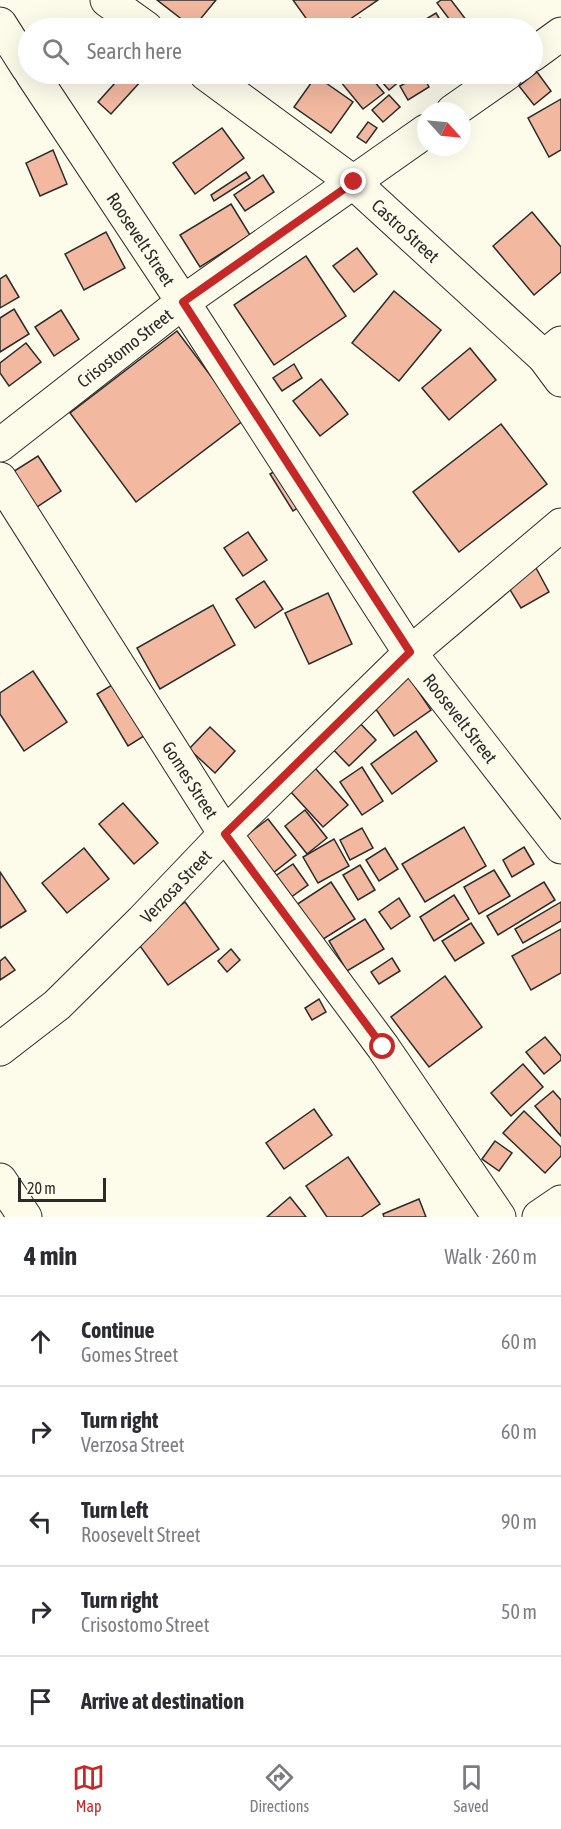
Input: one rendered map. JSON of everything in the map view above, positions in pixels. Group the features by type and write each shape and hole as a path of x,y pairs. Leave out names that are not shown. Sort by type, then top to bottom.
{"street":[{"path":"107,0 132,18"},
{"path":"0,24 18,52"},
{"path":"543,47 561,34"},
{"name":"Roosevelt Street","path":"39,84 410,652 561,847"},
{"name":"Castro Street","path":"220,84 354,182 555,360"},
{"path":"466,102 492,84"},
{"name":"Crisostomo Street","path":"0,445 183,302 417,137"},
{"name":"Gomes Street","path":"0,478 225,834 383,1047 499,1217"},
{"name":"Verzosa Street","path":"0,1049 57,1005 225,834 410,652 561,525"},
{"path":"0,1180 25,1217"},
{"path":"539,1217 561,1202"}],"building":[{"path":"157,0 216,0 201,18 180,18"},
{"path":"293,0 378,0 352,18 306,18"},
{"path":"441,0 451,0 465,18 448,18 437,3"},
{"path":"436,13 439,18 428,18"},
{"path":"543,80 551,91 534,105 519,86 543,84"},
{"path":"114,84 138,84 111,114 98,102"},
{"path":"310,84 327,84 353,102 331,133 294,107"},
{"path":"342,84 376,84 384,93 363,109"},
{"path":"384,84 396,84 389,90"},
{"path":"427,84 429,87 408,100 400,86"},
{"path":"389,95 400,107 383,122 372,110"},
{"path":"561,99 561,150 549,157 528,118"},
{"path":"368,122 377,128 366,143 357,137"},
{"path":"222,128 244,158 195,194 173,163"},
{"path":"53,150 67,184 40,196 26,163"},
{"path":"246,172 250,178 214,201 211,195"},
{"path":"263,175 274,192 245,211 234,195"},
{"path":"231,204 250,235 200,267 180,235"},
{"path":"532,212 561,247 561,272 534,295 493,246"},
{"path":"106,232 125,268 84,290 65,254"},
{"path":"357,248 377,274 354,292 333,266"},
{"path":"306,256 346,316 274,365 234,305"},
{"path":"6,275 19,297 0,308 0,279"},
{"path":"394,291 441,330 399,381 352,343"},
{"path":"14,309 29,334 0,352 0,318"},
{"path":"61,310 79,339 54,356 35,327"},
{"path":"177,331 244,420 136,502 70,413"},
{"path":"26,343 41,362 9,386 0,373 0,363"},
{"path":"470,348 496,380 449,420 422,388"},
{"path":"294,364 302,378 282,391 273,378"},
{"path":"321,379 348,414 320,436 293,401"},
{"path":"501,424 547,484 459,552 413,492"},
{"path":"38,456 61,491 31,511 8,475"},
{"path":"295,459 318,495 293,511 270,474"},
{"path":"248,532 267,560 243,576 224,548"},
{"path":"535,566 549,592 521,608 506,583"},
{"path":"264,581 283,609 255,628 236,599"},
{"path":"328,593 352,644 309,664 285,613"},
{"path":"213,605 235,645 160,689 137,648"},
{"path":"33,671 67,722 24,751 0,714 0,693"},
{"path":"408,676 431,710 394,736 371,702"},
{"path":"122,679 152,731 128,746 97,694"},
{"path":"356,719 376,740 349,766 329,745"},
{"path":"210,727 235,751 215,773 189,749"},
{"path":"416,731 437,761 392,794 371,764"},
{"path":"362,767 383,801 362,815 340,782"},
{"path":"315,768 348,805 323,827 290,791"},
{"path":"123,803 158,843 134,864 99,824"},
{"path":"305,810 327,838 307,854 285,826"},
{"path":"268,819 296,855 264,880 235,844"},
{"path":"464,827 486,866 425,902 402,864"},
{"path":"362,828 373,848 350,860 340,840"},
{"path":"334,839 349,866 318,883 303,857"},
{"path":"524,847 534,864 512,877 503,860"},
{"path":"84,848 109,879 67,913 42,883"},
{"path":"385,848 398,869 379,881 366,860"},
{"path":"293,864 308,885 280,905 265,883"},
{"path":"360,865 375,890 358,900 343,875"},
{"path":"494,870 510,896 479,914 464,887"},
{"path":"0,872 26,911 0,928"},
{"path":"331,882 355,919 317,943 293,907"},
{"path":"544,882 555,900 498,935 487,916"},
{"path":"454,895 469,919 434,941 420,917"},
{"path":"399,898 410,916 391,929 379,912"},
{"path":"185,902 219,949 168,985 135,939"},
{"path":"561,902 561,921 523,943 515,929"},
{"path":"365,919 384,949 347,971 329,941"},
{"path":"471,923 484,943 455,961 442,941"},
{"path":"561,929 561,973 531,990 512,956"},
{"path":"231,949 240,960 227,972 218,961"},
{"path":"5,957 15,970 0,980 0,961"},
{"path":"392,958 400,971 379,984 371,972"},
{"path":"445,976 482,1027 429,1067 391,1017"},
{"path":"319,999 326,1012 312,1020 305,1008"},
{"path":"545,1037 561,1056 561,1060 544,1074 526,1052"},
{"path":"523,1064 543,1087 511,1116 491,1093"},
{"path":"553,1091 561,1100 561,1136 535,1106"},
{"path":"314,1109 332,1135 284,1169 266,1143"},
{"path":"524,1111 561,1147 561,1156 545,1173 503,1133"},
{"path":"495,1141 512,1153 499,1171 482,1159"},
{"path":"348,1157 380,1204 361,1217 327,1217 306,1186"},
{"path":"290,1197 306,1217 267,1217"},
{"path":"419,1199 426,1217 384,1217 383,1214"}],"route":[{"path":"354,182 183,302 410,652 225,834 383,1047"}]}
